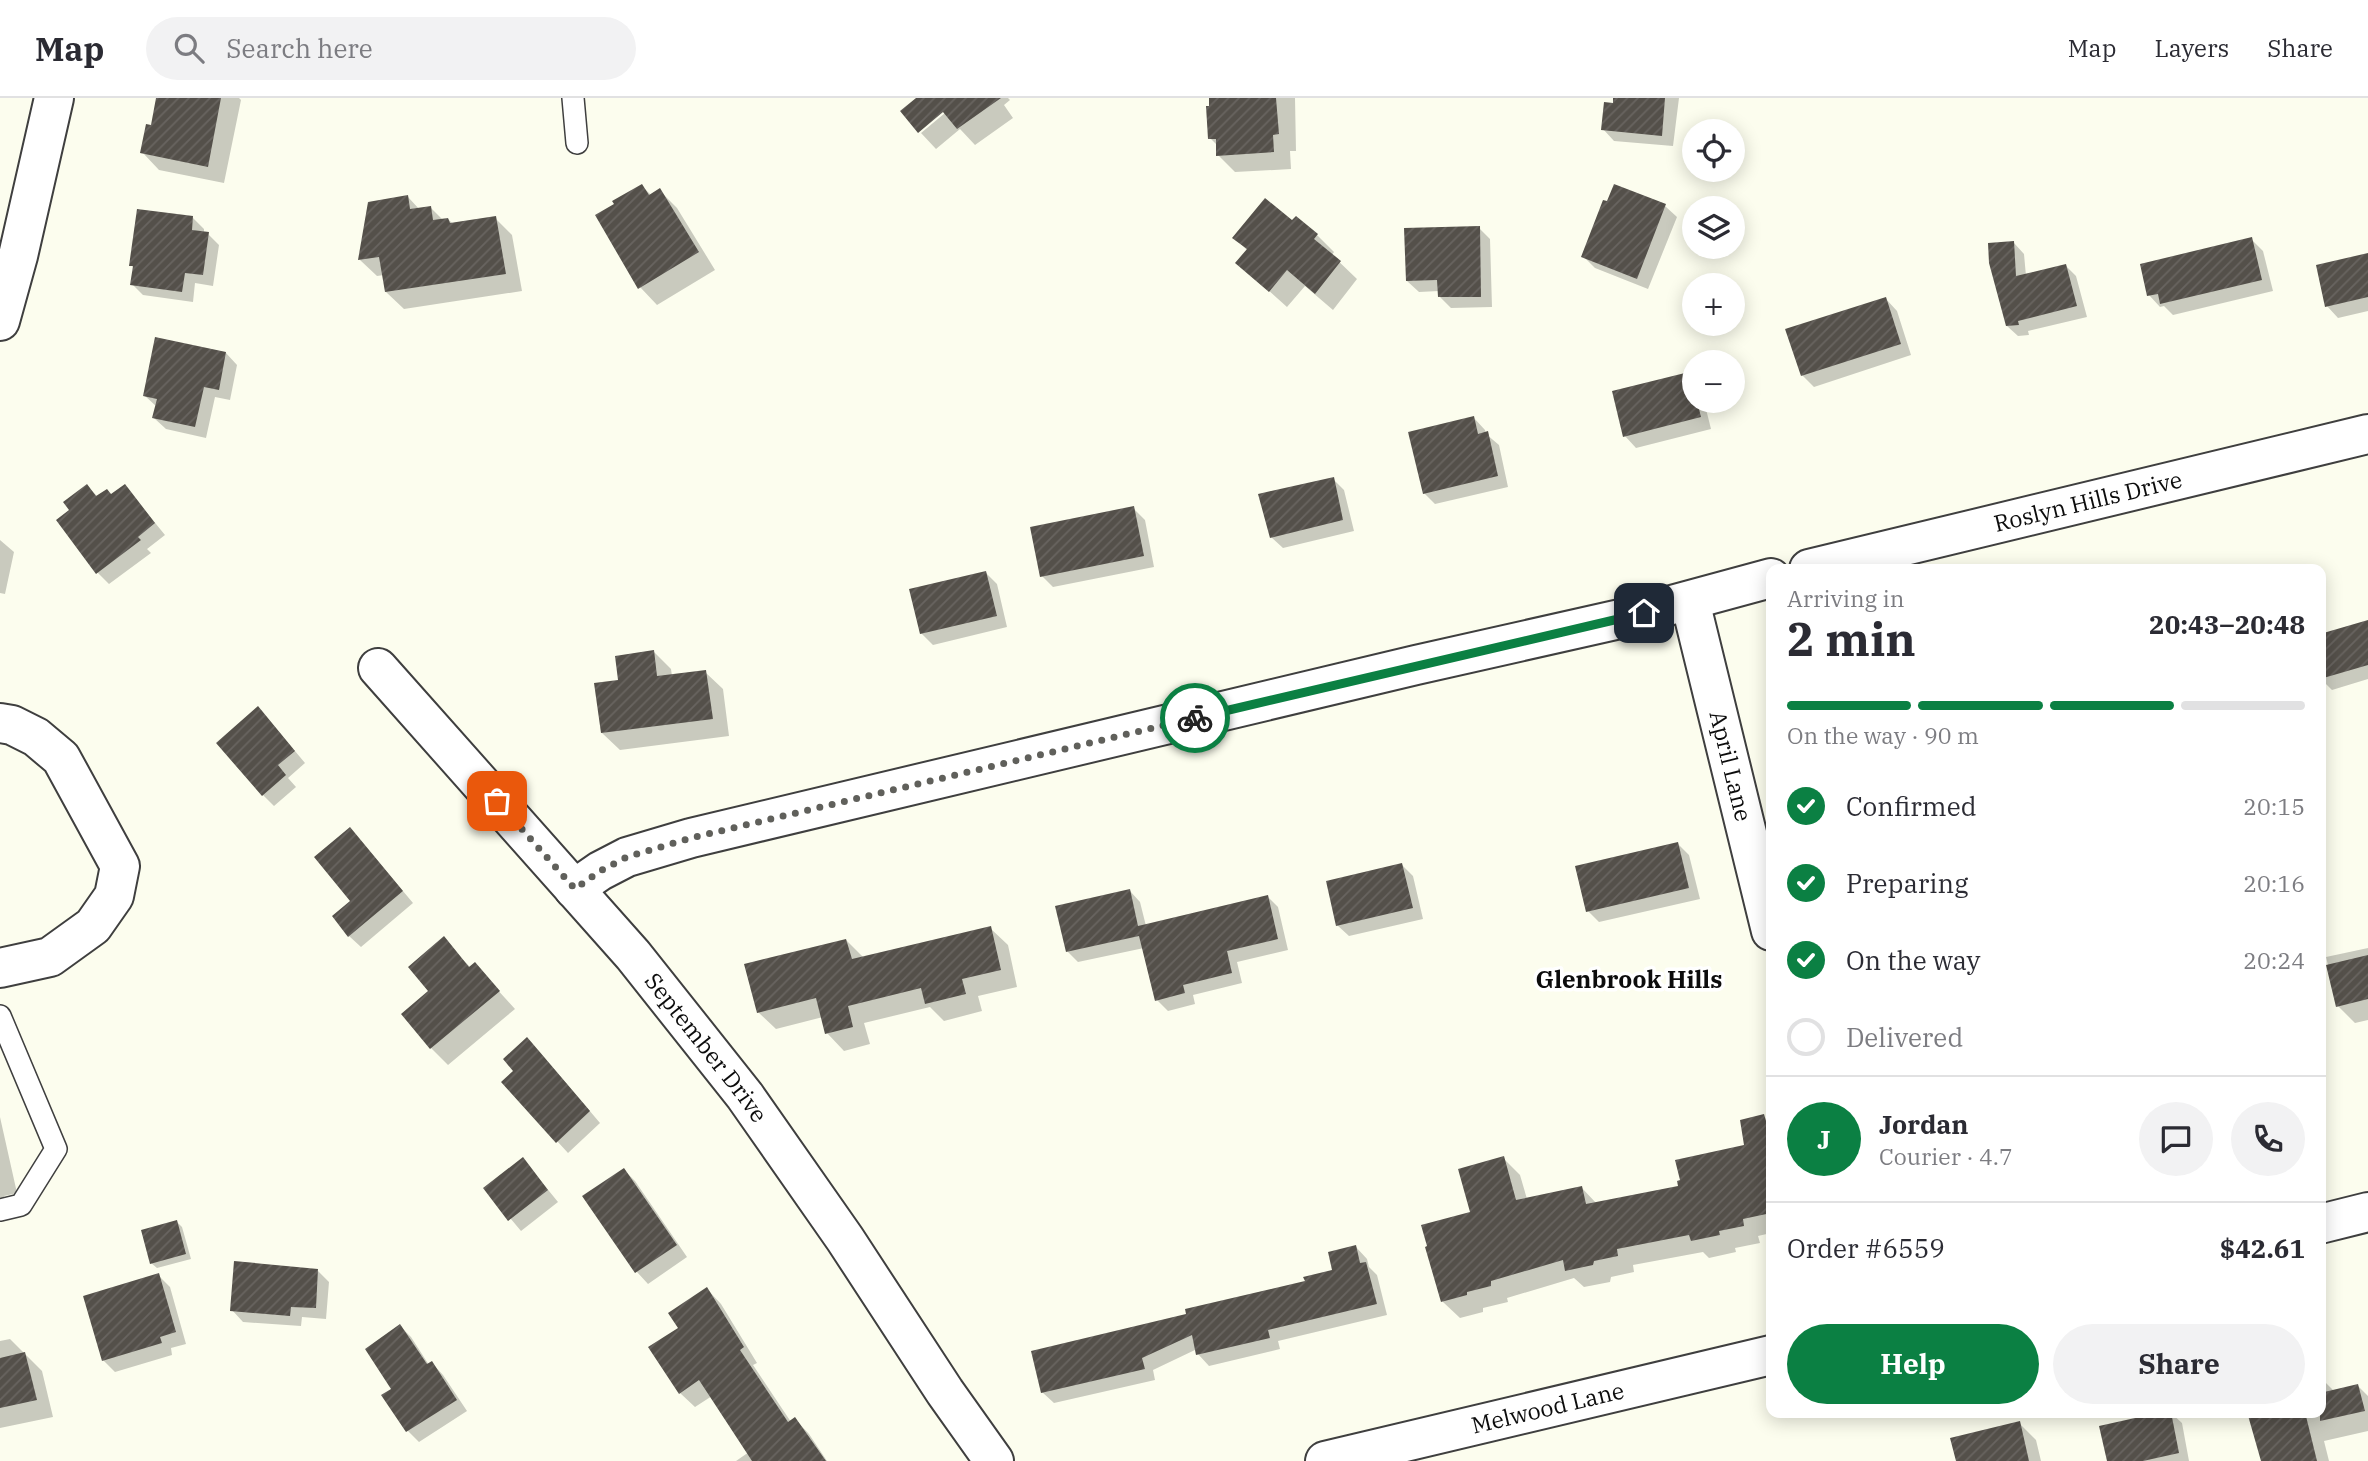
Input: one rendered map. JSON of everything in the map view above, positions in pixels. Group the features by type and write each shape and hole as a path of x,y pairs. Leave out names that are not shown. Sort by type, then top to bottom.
{"street":[{"path":"0,321 18,256 54,98"},
{"name":"Roslyn Hills Drive","path":"1830,564 2368,434"},
{"path":"575,889 600,871 627,857 691,838 1416,665 1620,620 1766,579"},
{"name":"April Lane","path":"1690,601 1766,911"},
{"name":"September Drive","path":"378,668 633,955 745,1096 845,1239 944,1392 994,1461"},
{"path":"0,723 12,725 36,737 61,758 120,866 114,896 93,926 50,957 0,968"},
{"path":"2326,1222 2368,1212"},
{"name":"Melwood Lane","path":"1325,1461 1766,1355"}],"lane":[{"path":"573,98 577,143"},
{"path":"0,1016 56,1149 21,1206 0,1210"}],"building":[{"path":"156,98 221,98 208,167 140,153 146,124 151,125"},
{"path":"916,98 1001,98 957,129 943,112 918,133 900,111"},
{"path":"1209,98 1276,98 1279,134 1273,135 1274,152 1216,156 1216,139 1208,139 1206,106 1209,106"},
{"path":"1613,98 1665,98 1662,136 1601,130 1604,102 1613,103"},
{"path":"642,184 649,195 660,188 699,252 638,289 595,215 614,204 612,201"},
{"path":"1614,184 1666,204 1637,279 1581,257 1603,200 1607,201"},
{"path":"408,195 410,209 431,206 433,220 448,218 450,223 496,216 506,274 385,292 379,257 358,260 368,202"},
{"path":"1265,198 1292,220 1296,216 1318,234 1314,239 1341,261 1315,294 1287,270 1269,292 1235,263 1247,249 1232,238"},
{"path":"137,209 193,216 192,230 209,232 203,275 185,273 182,292 130,285 133,266 129,266"},
{"path":"1480,226 1481,297 1438,297 1437,280 1406,281 1404,228"},
{"path":"2252,237 2262,280 2160,304 2158,294 2147,296 2140,264"},
{"path":"2014,241 2016,276 2066,264 2077,306 2018,321 2019,325 2006,326 1989,263 1988,243"},
{"path":"2368,253 2368,297 2325,307 2316,265"},
{"path":"1886,297 1901,344 1801,376 1785,329"},
{"path":"155,337 226,352 219,390 204,387 195,427 152,418 157,399 143,396"},
{"path":"1682,374 1682,413 1700,413 1701,417 1623,437 1612,391"},
{"path":"1474,416 1478,434 1488,431 1498,476 1423,494 1408,432"},
{"path":"1334,477 1343,520 1270,538 1258,494"},
{"path":"87,484 96,496 107,489 111,494 125,484 155,523 138,537 141,540 96,574 56,520 69,510 63,502"},
{"path":"1134,506 1144,556 1040,577 1030,527"},
{"path":"986,571 997,616 920,634 909,589"},
{"path":"2368,620 2368,665 2326,677 2326,632"},
{"path":"654,650 657,676 706,670 713,719 601,733 594,683 618,680 615,656"},
{"path":"258,706 295,751 278,765 286,775 262,796 216,743"},
{"path":"350,827 403,891 348,937 332,916 350,901 314,857"},
{"path":"1678,842 1689,888 1586,912 1575,866"},
{"path":"1402,863 1413,908 1336,926 1326,881"},
{"path":"1130,889 1138,926 1268,895 1278,939 1227,951 1232,973 1183,985 1185,993 1155,1001 1139,936 1066,952 1055,906"},
{"path":"991,926 1001,970 962,979 966,994 925,1004 921,988 848,1006 853,1027 825,1034 816,998 757,1013 744,964 846,939 852,959"},
{"path":"444,936 469,967 475,962 500,991 430,1049 401,1014 428,991 408,967"},
{"path":"2368,955 2368,999 2336,1007 2326,965"},
{"path":"527,1037 590,1111 556,1143 501,1082 513,1071 503,1059"},
{"path":"1764,1114 1766,1121 1766,1214 1743,1219 1744,1226 1719,1231 1720,1235 1691,1241 1689,1235 1617,1249 1618,1256 1594,1261 1593,1265 1565,1271 1563,1260 1491,1281 1491,1286 1441,1302 1421,1225 1470,1212 1458,1169 1504,1156 1516,1200 1582,1186 1586,1204 1678,1186 1677,1181 1680,1180 1675,1160 1744,1145 1740,1120"},
{"path":"523,1157 548,1190 508,1221 483,1188"},
{"path":"624,1168 677,1245 635,1273 582,1196"},
{"path":"177,1220 186,1254 150,1264 141,1230"},
{"path":"1356,1245 1360,1263 1366,1262 1377,1304 1268,1330 1270,1338 1196,1355 1192,1335 1142,1358 1145,1369 1041,1393 1031,1351 1186,1314 1185,1309 1305,1281 1303,1277 1332,1270 1328,1252"},
{"path":"234,1261 318,1269 316,1308 291,1307 290,1316 230,1311"},
{"path":"159,1273 176,1332 160,1337 162,1343 102,1361 83,1296"},
{"path":"707,1287 744,1347 740,1350 788,1422 795,1417 826,1461 752,1461 699,1380 679,1394 648,1347 678,1328 668,1313"},
{"path":"400,1324 427,1364 432,1361 457,1400 406,1432 381,1395 391,1389 365,1349"},
{"path":"25,1352 37,1400 0,1408 0,1358"},
{"path":"2358,1384 2365,1411 2320,1421 2320,1418 2326,1418 2326,1392"},
{"path":"2135,1418 2172,1418 2179,1453 2143,1461 2107,1461 2099,1426"},
{"path":"2249,1418 2306,1418 2317,1461 2261,1461"},
{"path":"2020,1421 2029,1461 1956,1461 1950,1438"}],"way so far":[{"path":"497,801 575,889 600,871 627,857 691,838 1195,718"}],"district":[{"name":"Glenbrook Hills","path":"1629,980"}],"route":[{"path":"1195,718 1644,613"}]}
